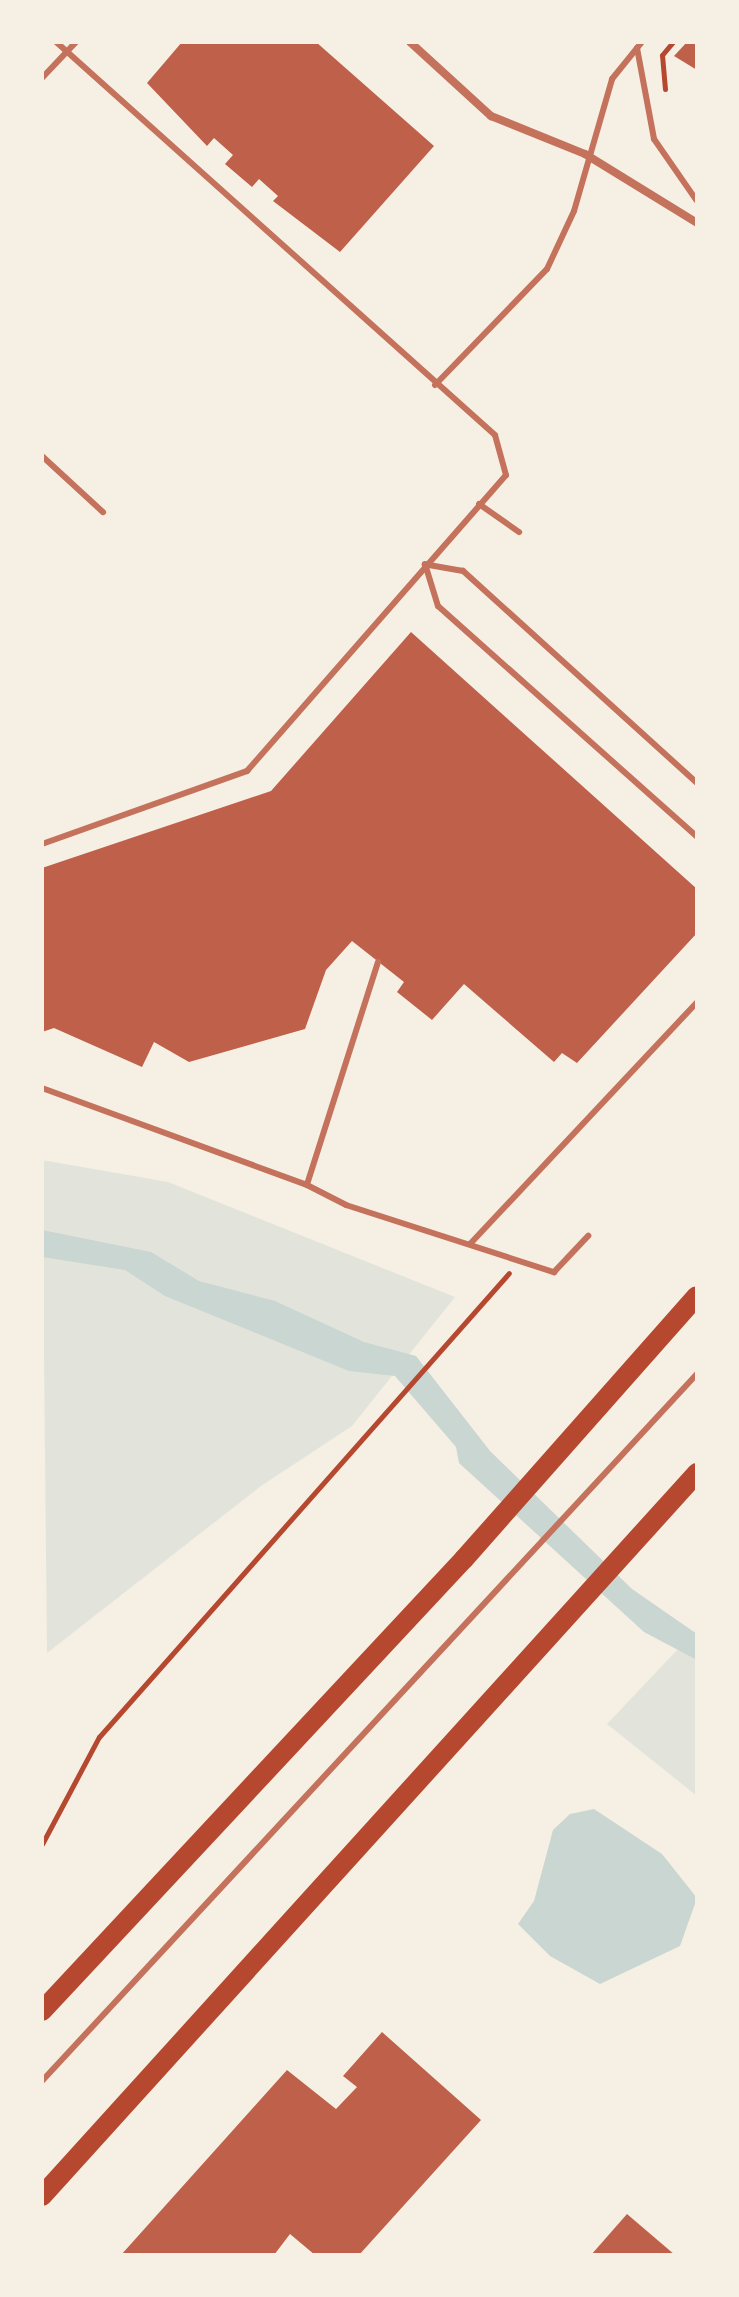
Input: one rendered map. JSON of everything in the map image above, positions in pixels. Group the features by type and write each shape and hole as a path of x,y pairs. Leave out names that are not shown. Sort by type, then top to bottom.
{"main road":[{"path":"42,2011 464,1559 697,1296"},
{"path":"42,2196 555,1634 697,1473"}],"street":[{"path":"410,42 491,116 585,154 697,223"}],"lane":[{"path":"42,844 247,771 506,475 495,435 435,385 56,42"},
{"path":"42,78 76,42"},
{"path":"435,385 547,269 574,211 585,154 612,79 640,45"},
{"path":"640,45 654,139 697,201"},
{"path":"42,456 103,512"},
{"path":"479,504 519,532"},
{"path":"425,564 463,571 697,783"},
{"path":"425,564 438,606 697,837"},
{"path":"307,1185 378,962"},
{"path":"470,1245 697,1002"},
{"path":"42,1088 470,1245 554,1272 588,1236"},
{"path":"42,2081 697,1374"}],"path":[{"path":"666,99 662,55 673,42"},
{"path":"42,1844 99,1737 325,1475 520,1261"}],"shaded area":[{"path":"42,1160 168,1182 455,1297 352,1426 261,1486 47,1653"},
{"path":"42,1230 151,1252 199,1281 275,1301 364,1342 416,1356 490,1451 632,1589 697,1634 697,1660 644,1632 459,1463 456,1447 395,1376 349,1371 165,1296 125,1270 42,1257"},
{"path":"697,1629 697,1796 607,1724"},
{"path":"594,1809 662,1854 697,1898 680,1946 600,1984 550,1956 518,1924 534,1901 553,1830 570,1814"}],"building":[{"path":"182,42 316,42 434,146 340,252 273,201 278,196 259,179 252,187 225,164 233,155 214,138 207,146 147,83"},
{"path":"687,42 697,42 697,70 674,56"},
{"path":"411,632 697,889 697,933 577,1063 562,1053 554,1062 464,984 432,1020 397,992 404,982 352,941 326,970 305,1029 189,1062 154,1042 142,1067 54,1028 42,1032 42,868 271,791"},
{"path":"382,2032 481,2120 359,2255 315,2255 290,2234 274,2255 121,2255 287,2070 336,2109 357,2087 343,2076"},
{"path":"627,2214 675,2255 591,2255"}]}
